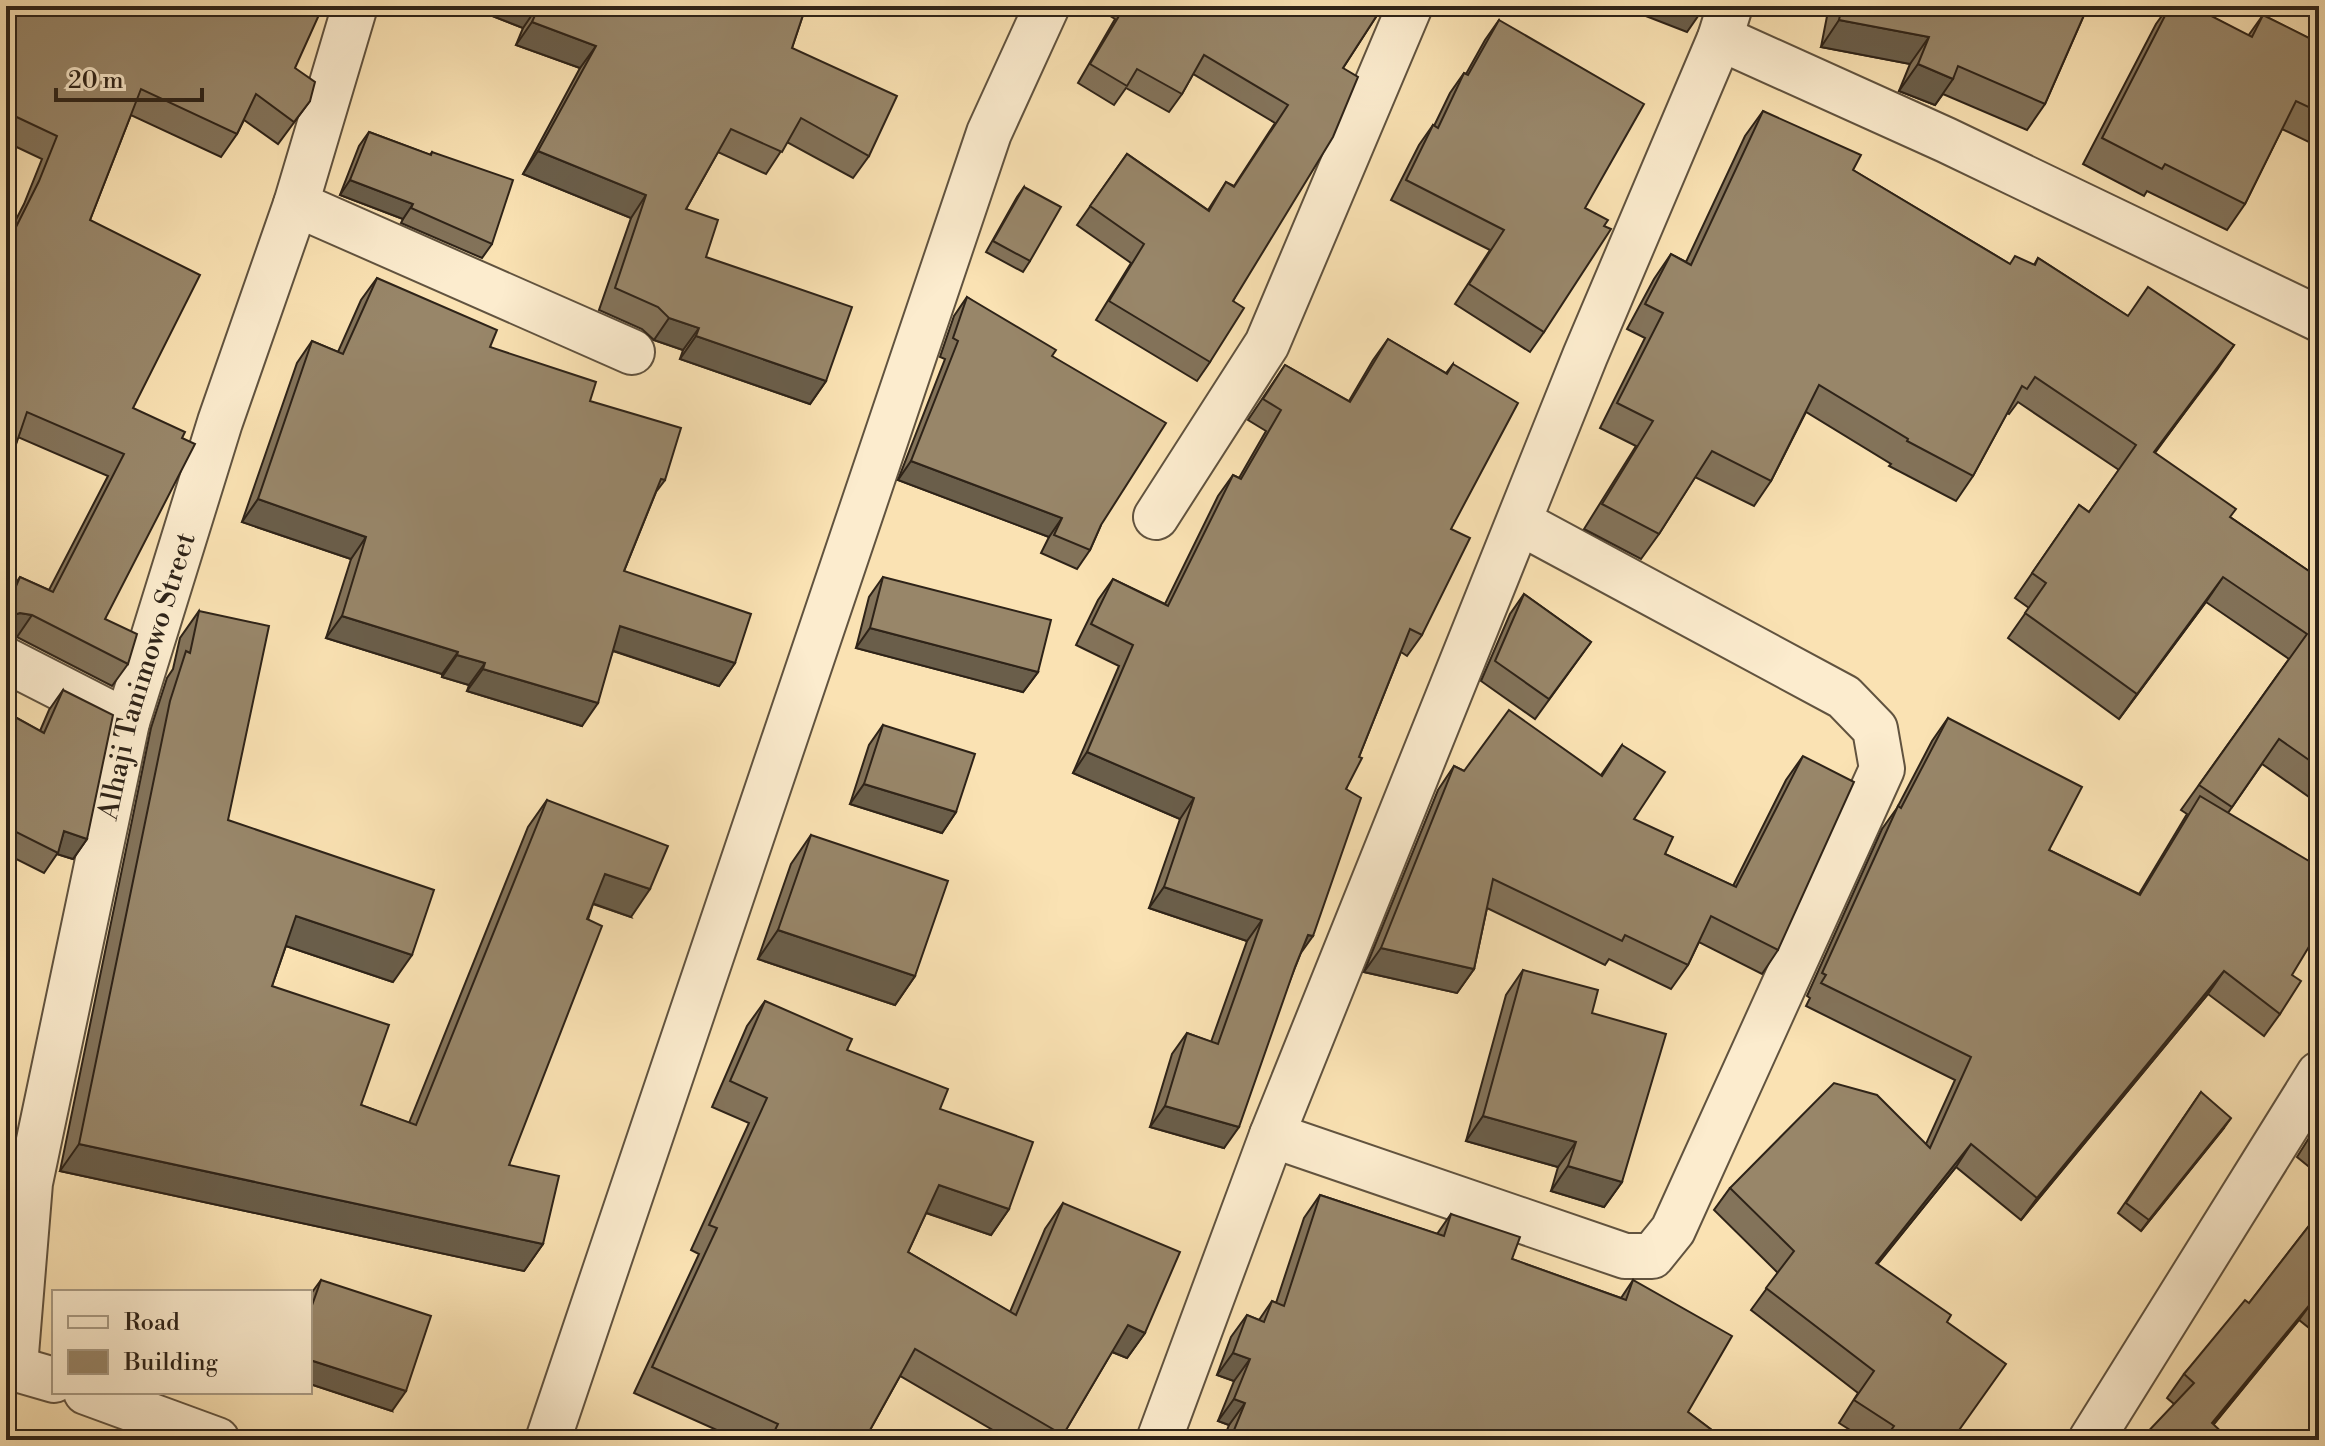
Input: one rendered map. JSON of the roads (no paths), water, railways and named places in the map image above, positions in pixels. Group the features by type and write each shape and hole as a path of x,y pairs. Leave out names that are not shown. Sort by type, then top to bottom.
{"street":[{"name":"Alhaji Tanimowo Street","path":"25,1371 30,1183 127,722 220,422 296,204 355,6"},
{"path":"548,1440 989,133 1047,6"},
{"path":"1156,517 1267,344 1410,6"},
{"path":"1159,1440 1272,1135 1521,523 1591,342 1725,22 1946,140 2319,319"},
{"path":"296,204 632,352"},
{"path":"1272,1135 1625,1256 1652,1256 1673,1230 1882,769 1875,729 1844,697 1521,523"},
{"path":"6,660 127,722"},
{"path":"2091,1440 2319,1074"},
{"path":"91,1394 217,1440"}]}
